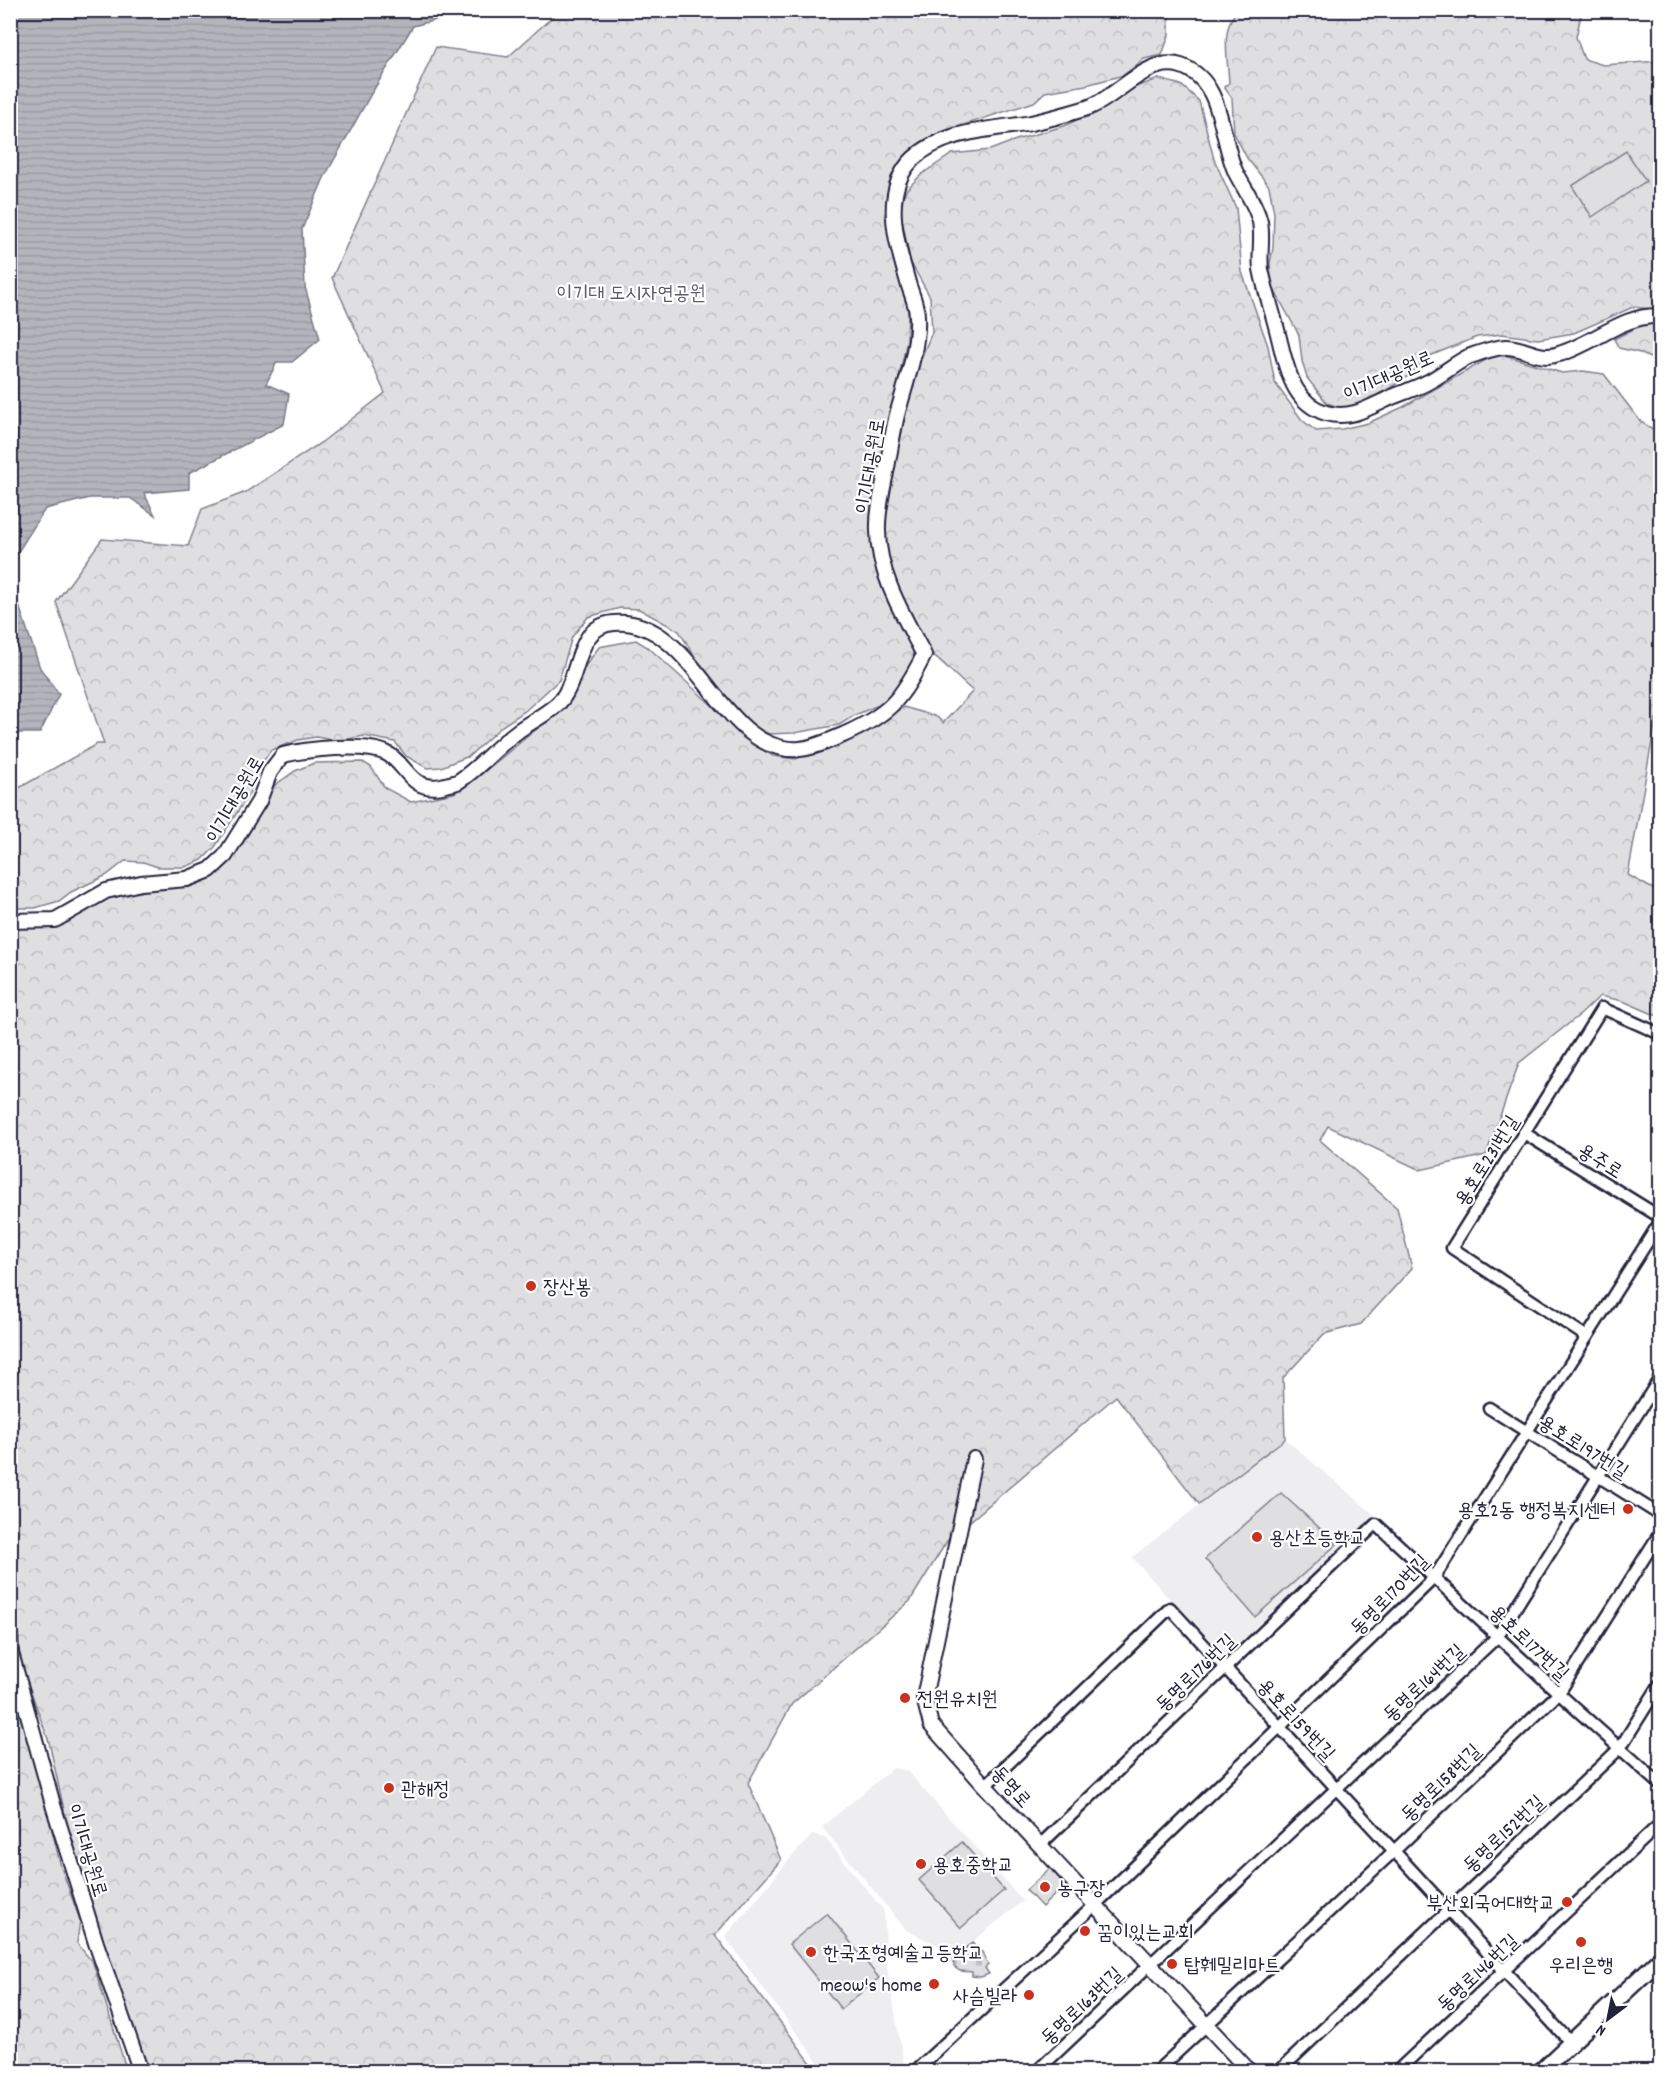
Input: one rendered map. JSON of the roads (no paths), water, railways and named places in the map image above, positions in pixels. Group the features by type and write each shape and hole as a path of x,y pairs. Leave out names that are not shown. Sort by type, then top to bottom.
{"main road":[{"path":"1540,2072 1660,1959"}],"street":[{"name":"이기대공원로","path":"10,921 55,920 106,891 141,883 187,879 210,870 225,856 259,801 270,772 283,755 307,749 364,748 387,753 418,783 436,787 457,783 517,732 561,701 589,634 599,626 614,622 632,623 660,634 682,655 740,722 761,740 776,747 800,749 813,746 863,726 881,716 908,686 924,655 887,579 877,534 880,503 896,420 909,373 917,330 917,313 899,250 893,218 894,202 896,187 913,159 933,145 951,138 1091,108 1151,68 1165,64 1180,66 1193,72 1209,89 1218,104 1224,139 1235,171 1253,203 1260,223 1260,266 1296,389 1308,405 1322,412 1343,417 1366,410 1429,381 1468,357 1493,349 1509,347 1542,356 1556,356 1646,315 1660,316"},
{"name":"용호로231번길","path":"1587,1337 1452,1248 1602,1008 1660,1034"},
{"name":"용주로","path":"1524,1133 1660,1217"},
{"name":"동명로170번길","path":"914,2072 1095,1905 1434,1578 1660,1222"},
{"name":"동명로164번길","path":"1150,1964 1497,1636 1660,1378"},
{"name":"용호로197번길","path":"1489,1408 1660,1515"},
{"name":"동명로","path":"974,1459 924,1698 931,1725 1250,2072"},
{"name":"용호로177번길","path":"1376,1524 1660,1784"},
{"name":"동명로176번길","path":"1040,1845 1376,1524"},
{"name":"동명로158번길","path":"1156,2072 1394,1851 1559,1693 1660,1533"},
{"name":"용호로159번길","path":"985,1786 1170,1608 1571,2043"},
{"name":"이기대공원로","path":"10,1636 11,1653 54,1808 96,1943 141,2072"},
{"name":"동명로152번길","path":"1278,2072 1620,1748 1660,1684"},
{"name":"동명로146번길","path":"1396,2072 1660,1824"},
{"name":"동명로163번길","path":"1036,2072 1150,1964"}],"place":[{"name":"장산봉","path":"531,1286"},
{"name":"용호2동 행정복지센터","path":"1628,1509"},
{"name":"용산초등학교","path":"1257,1537"},
{"name":"전원유치원","path":"905,1698"},
{"name":"관해정","path":"389,1788"},
{"name":"용호중학교","path":"921,1864"},
{"name":"농구장","path":"1045,1887"},
{"name":"부산외국어대학교","path":"1567,1902"},
{"name":"꿈이있는교회","path":"1085,1931"},
{"name":"우리은행","path":"1581,1942"},
{"name":"한국조형예술고등학교","path":"811,1952"},
{"name":"탑훼밀리마트","path":"1172,1964"},
{"name":"meow's home","path":"934,1984"},
{"name":"사슴빌라","path":"1029,1995"}],"park label":[{"name":"이기대 도시자연공원","path":"631,292"}]}
